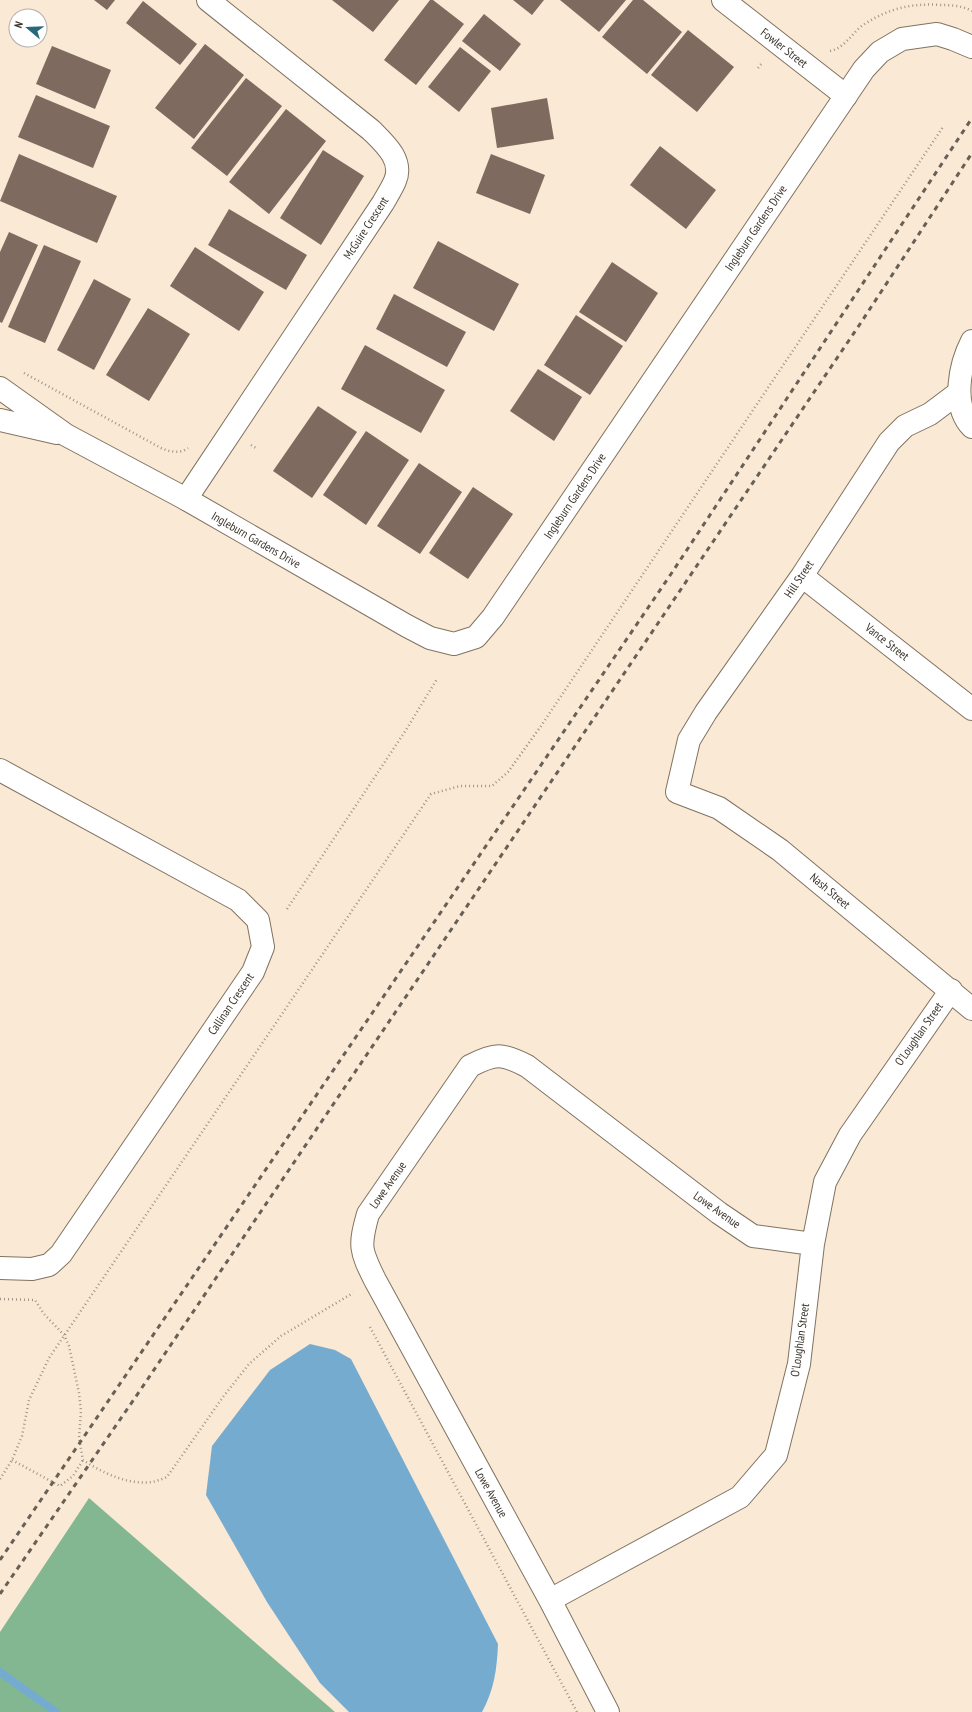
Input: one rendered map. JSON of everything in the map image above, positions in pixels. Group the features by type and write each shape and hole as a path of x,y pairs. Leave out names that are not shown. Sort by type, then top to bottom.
{"street":[{"name":"McGuire Crescent","path":"186,499 383,203 396,179 396,162 394,157 389,148 371,130 208,0"},
{"name":"Fowler Street","path":"723,0 846,96"},
{"name":"Ingleburn Gardens Drive","path":"0,388 66,435 186,499 407,626 430,638 454,644 476,637 492,617 864,68 880,52 902,39 937,34 972,47"},
{"path":"972,340 964,356 958,393 964,414 972,427"},
{"name":"Hill Street","path":"676,792 689,740 706,712 802,576 890,442 905,426 930,414 958,393"},
{"name":"Ingleburn Gardens Drive","path":"0,420 66,435"},
{"name":"Vance Street","path":"802,576 972,709"},
{"name":"Callinan Crescent","path":"0,770 238,900 258,920 263,947 253,972 61,1254 48,1265 37,1268 0,1268"},
{"name":"Nash Street","path":"676,792 719,808 780,850 951,990 972,1009"},
{"name":"O'Loughlan Street","path":"550,1600 740,1497 776,1455 799,1364 813,1244 825,1182 850,1135 936,1009 951,990"},
{"name":"Lowe Avenue","path":"608,1712 550,1600 363,1256 361,1236 368,1214 470,1066 489,1056 510,1057 528,1066 719,1213 753,1236 813,1244"}],"path":[{"path":"828,51 838,49 862,26 877,17 897,9 920,4 954,5 972,11"},
{"path":"0,1479 12,1460 22,1436 29,1400 49,1358 431,794 460,786 492,786 508,772 555,706 943,127"},
{"path":"20,370 161,448 168,451 177,452 192,446"},
{"path":"286,909 406,730 437,679"},
{"path":"83,1460 100,1471 117,1477 152,1482 167,1477 223,1397 249,1364 281,1336 352,1294 355,1301"},
{"path":"0,1299 35,1300 44,1314 64,1335 69,1346 79,1393 81,1411 79,1438 83,1460 73,1476 60,1486 12,1460"},
{"path":"367,1322 577,1712"}],"green space":[{"path":"89,1498 335,1712 0,1712 0,1632"}],"water":[{"path":"310,1344 335,1350 351,1359 498,1644 494,1679 482,1712 349,1712 320,1683 267,1602 206,1495 212,1446 270,1370"}],"building":[{"path":"94,0 115,0 107,10"},
{"path":"332,0 399,0 373,32"},
{"path":"430,0 433,0 464,24 416,85 384,60"},
{"path":"513,0 544,0 532,15"},
{"path":"560,0 626,0 599,32"},
{"path":"633,0 643,0 682,32 647,74 602,37"},
{"path":"143,1 197,44 180,65 126,23"},
{"path":"484,14 521,44 500,71 462,41"},
{"path":"688,30 734,67 697,112 651,75"},
{"path":"205,44 244,75 194,139 155,108"},
{"path":"52,46 111,70 95,109 36,84"},
{"path":"460,47 491,71 459,112 428,87"},
{"path":"246,78 282,106 227,176 191,148"},
{"path":"36,95 110,126 93,168 18,137"},
{"path":"547,98 554,139 497,148 491,108"},
{"path":"286,109 326,141 269,214 229,182"},
{"path":"660,146 716,190 686,229 630,185"},
{"path":"323,150 364,176 321,245 280,218"},
{"path":"19,154 117,196 97,243 0,201"},
{"path":"491,154 545,175 530,214 476,193"},
{"path":"229,209 307,255 286,290 208,245"},
{"path":"9,232 38,245 2,323 0,322 0,252"},
{"path":"438,241 519,284 494,331 413,288"},
{"path":"44,245 81,261 45,343 8,327"},
{"path":"195,247 264,292 239,331 170,286"},
{"path":"612,262 658,293 626,342 579,312"},
{"path":"94,279 131,299 94,370 57,350"},
{"path":"394,294 466,332 447,367 376,329"},
{"path":"148,308 190,334 149,401 106,375"},
{"path":"576,315 623,346 590,395 544,365"},
{"path":"365,345 445,390 421,433 341,389"},
{"path":"538,369 582,397 554,441 510,411"},
{"path":"318,406 357,432 312,498 273,471"},
{"path":"366,431 409,460 366,525 323,495"},
{"path":"419,463 462,492 420,554 377,526"},
{"path":"473,487 513,514 468,579 429,553"}],"waterway":[{"path":"0,1672 56,1712"}],"railway":[{"path":"0,1560 671,574 972,118"},
{"path":"0,1594 139,1392 860,324 972,153"}]}
